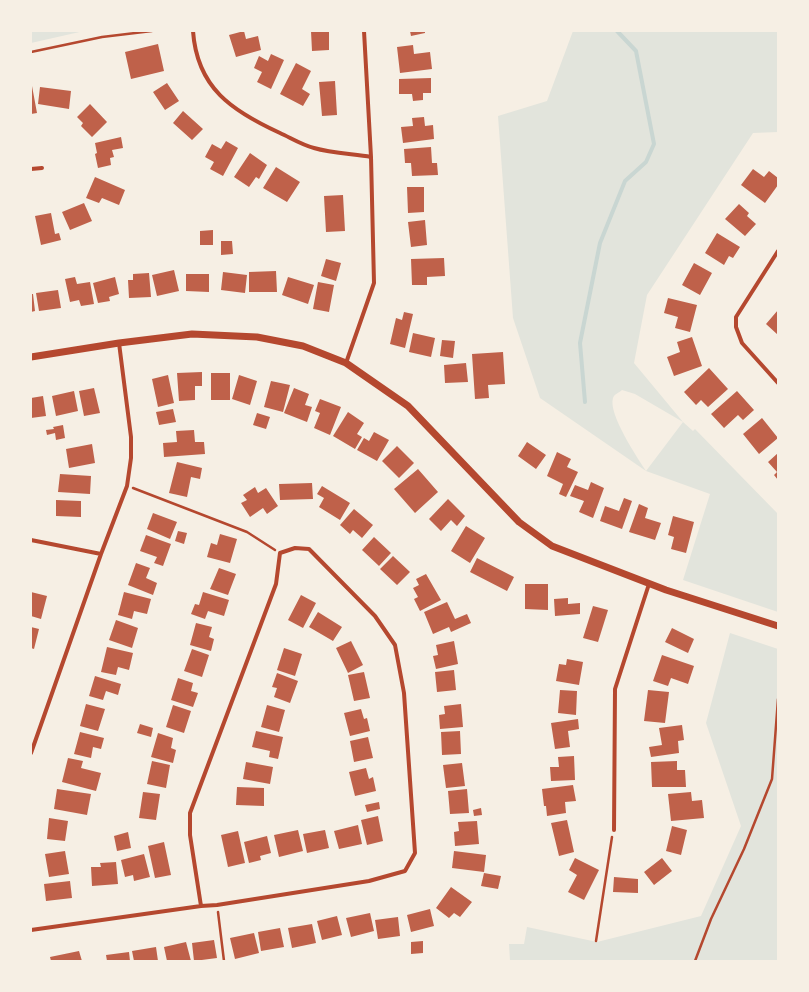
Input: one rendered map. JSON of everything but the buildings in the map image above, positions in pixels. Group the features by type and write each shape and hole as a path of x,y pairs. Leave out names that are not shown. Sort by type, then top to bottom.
{"street":[{"path":"193,31 194,43 202,71 219,95 254,121 313,148 371,157"},
{"path":"346,363 374,283 371,157 364,31"},
{"path":"31,169 42,168"},
{"path":"778,251 736,317 736,327 742,343 778,382"},
{"path":"31,357 119,343 192,334 257,336 303,346 346,363 408,406 519,522 552,546 649,584 778,626"},
{"path":"31,753 33,740 100,554 127,486 131,458 131,437 119,343"},
{"path":"31,540 100,554"},
{"path":"31,930 217,905 369,881 405,871 415,853 404,693 395,645 375,616 309,549 295,548 280,553 276,584 190,813 190,835 201,906"},
{"path":"614,830 615,689 649,584"}],"path":[{"path":"31,52 102,37 152,31"},
{"path":"127,486 247,532 280,553"},
{"path":"695,961 711,919 744,849 772,779 778,699"},
{"path":"596,941 614,830"},
{"path":"217,905 224,961"}],"shaded area":[{"path":"31,31 84,31 31,43"},
{"path":"573,31 778,31 778,132 753,133 647,295 634,363 683,422 635,394 622,390 613,398 615,414 619,424 630,446 646,471 540,398 513,318 498,116 547,101"},
{"path":"683,422 693,431 695,429 778,514 778,612 683,580 710,494 646,471"},
{"path":"730,633 778,649 778,961 510,961 509,944 524,944 527,927 597,942 701,916 741,826 706,723"}],"waterway":[{"path":"585,402 580,343 600,243 625,181 646,162 654,144 636,51 617,31"}]}
